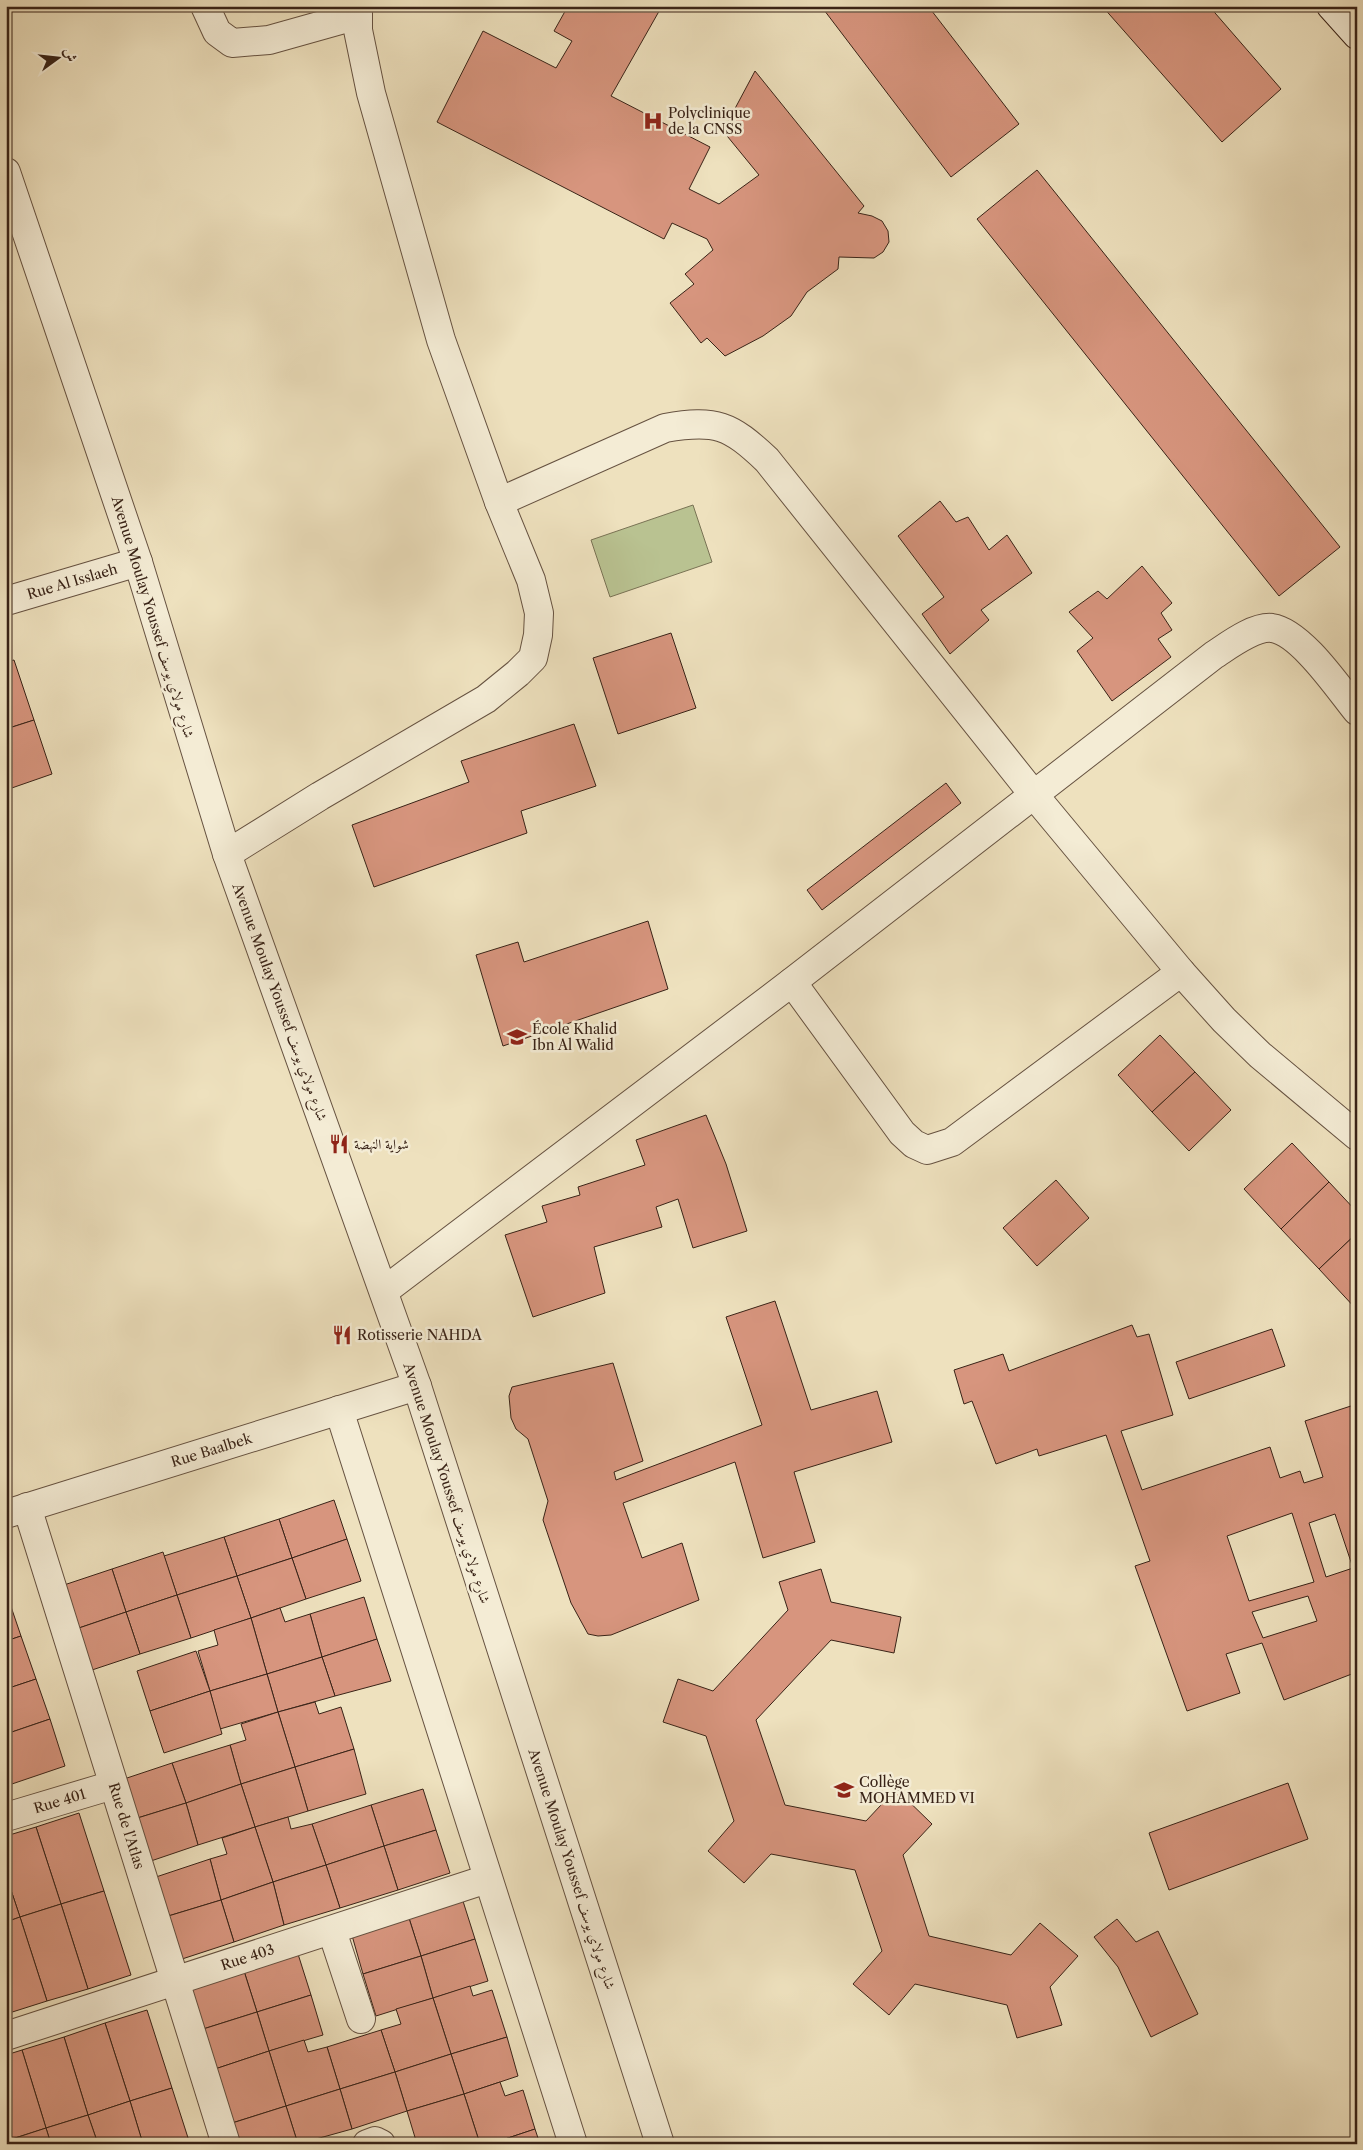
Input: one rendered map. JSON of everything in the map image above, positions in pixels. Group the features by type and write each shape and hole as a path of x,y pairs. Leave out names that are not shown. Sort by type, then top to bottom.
{"street":[{"path":"205,6 217,32 232,42 270,40 358,10 361,48 371,93 441,340 499,502 531,580 539,613 538,635 533,658 486,699 320,796 227,854"},
{"path":"1331,6 1357,35"},
{"name":"Avenue Moulay Youssef شارع مولاي يوسف","path":"6,172 138,562 227,854 384,1291 416,1386 660,2144"},
{"path":"499,502 665,428 692,423 715,426 732,431 748,442 767,460 1034,796 1181,972 1224,1020 1260,1055 1357,1136"},
{"name":"Rue Al Isslaeh","path":"6,601 138,562"},
{"path":"384,1291 792,982 1214,655 1247,634 1272,628 1292,637 1319,662 1357,711"},
{"path":"792,982 902,1133 914,1144 927,1150 952,1142 1181,972"},
{"name":"Rue Baalbek","path":"17,1511 416,1386"},
{"path":"339,1410 487,1879 574,2144"},
{"name":"Rue de l'Atlas","path":"17,1511 113,1785 177,1981 226,2144"},
{"name":"Rue 401","path":"6,1817 113,1785"},
{"name":"Rue 403","path":"6,2036 487,1879"},
{"path":"332,1931 362,2019"},
{"path":"367,2144 375,2141 381,2144"}],"green space":[{"path":"693,505 712,562 610,597 591,540"}],"building":[{"path":"568,6 662,6 611,96 710,147 689,189 719,204 759,175 723,131 755,71 864,206 858,213 872,216 882,221 888,231 889,242 883,252 874,258 839,257 838,269 807,292 791,316 763,336 725,356 707,338 701,343 670,303 694,284 685,274 713,250 707,239 672,223 664,239 437,122 483,31 556,68 572,41 554,31"},
{"path":"821,6 928,6 1019,124 951,177"},
{"path":"1102,6 1209,6 1281,89 1222,142"},
{"path":"1037,170 1340,547 1279,596 977,219"},
{"path":"940,501 956,522 968,517 989,550 1007,535 1032,573 981,610 989,620 950,654 922,614 944,597 898,536"},
{"path":"1142,566 1172,603 1161,613 1172,630 1158,639 1171,657 1112,701 1077,651 1093,638 1069,612 1098,591 1107,599"},
{"path":"671,633 696,708 618,734 593,658"},
{"path":"14,660 34,720 6,729 6,662"},
{"path":"34,720 52,774 6,790 6,729"},
{"path":"574,724 596,786 521,811 527,833 374,887 352,825 469,782 461,761"},
{"path":"946,783 961,803 822,910 807,890"},
{"path":"648,921 668,989 503,1046 476,955 518,942 524,962"},
{"path":"1160,1035 1195,1072 1152,1112 1118,1075"},
{"path":"1195,1072 1231,1110 1189,1151 1152,1112"},
{"path":"706,1115 726,1164 747,1231 693,1248 678,1199 656,1207 662,1227 594,1247 605,1293 533,1317 505,1235 547,1222 542,1206 580,1195 578,1187 645,1165 636,1140"},
{"path":"1292,1143 1329,1182 1281,1229 1244,1189"},
{"path":"1056,1180 1089,1218 1037,1266 1003,1228"},
{"path":"1329,1182 1357,1212 1357,1233 1319,1269 1281,1229"},
{"path":"1357,1233 1357,1310 1319,1269"},
{"path":"775,1301 811,1410 877,1391 892,1442 794,1472 815,1542 763,1558 735,1462 623,1503 642,1558 682,1543 699,1600 611,1635 598,1636 588,1634 571,1603 543,1520 548,1501 528,1439 516,1429 511,1418 509,1396 512,1387 613,1363 643,1461 614,1472 616,1480 762,1425 726,1317"},
{"path":"1132,1325 1137,1337 1149,1334 1173,1415 1121,1431 1142,1490 1270,1447 1280,1478 1300,1471 1304,1483 1323,1477 1305,1421 1357,1404 1357,1672 1284,1700 1262,1643 1226,1654 1240,1693 1187,1711 1135,1566 1150,1561 1106,1435 1039,1456 1037,1449 996,1464 972,1401 964,1404 954,1370 1003,1354 1009,1371","holes":["1292,1513 1314,1582 1249,1601 1227,1536","1335,1514 1353,1568 1326,1577 1309,1523","1308,1596 1317,1621 1263,1638 1252,1612"]},
{"path":"1272,1329 1285,1366 1189,1399 1176,1362"},
{"path":"334,1500 347,1539 292,1558 279,1519"},
{"path":"279,1519 292,1558 237,1576 224,1537"},
{"path":"224,1537 237,1576 177,1595 164,1556"},
{"path":"347,1539 361,1581 306,1599 292,1558"},
{"path":"163,1552 177,1595 126,1612 112,1569"},
{"path":"292,1558 306,1599 251,1618 237,1576"},
{"path":"112,1569 126,1612 73,1630 58,1587"},
{"path":"821,1569 831,1602 901,1617 894,1653 831,1640 756,1720 785,1805 866,1821 896,1789 932,1824 903,1855 929,1936 1011,1955 1040,1923 1078,1956 1050,1987 1062,2025 1017,2038 1007,2005 915,1984 889,2015 853,1984 882,1951 855,1870 771,1854 744,1883 708,1851 734,1821 706,1736 663,1722 678,1679 713,1691 788,1610 779,1582"},
{"path":"237,1576 251,1618 191,1638 177,1595"},
{"path":"6,1592 21,1636 6,1641"},
{"path":"177,1595 191,1638 140,1654 126,1612"},
{"path":"364,1597 377,1639 322,1657 310,1614"},
{"path":"280,1608 285,1622 310,1614 322,1657 267,1674 251,1618"},
{"path":"126,1612 140,1654 86,1672 73,1630"},
{"path":"251,1618 267,1674 210,1691 198,1651 218,1645 214,1630"},
{"path":"21,1636 36,1679 6,1689 6,1641"},
{"path":"377,1639 391,1681 335,1696 322,1657"},
{"path":"196,1651 210,1691 150,1711 137,1671"},
{"path":"322,1657 335,1696 278,1712 267,1674"},
{"path":"267,1674 278,1712 220,1729 210,1691"},
{"path":"36,1679 50,1719 6,1734 6,1689"},
{"path":"210,1691 222,1734 164,1753 150,1711"},
{"path":"315,1702 319,1714 341,1707 354,1749 295,1767 278,1712"},
{"path":"278,1712 295,1767 241,1784 230,1745 246,1740 241,1724"},
{"path":"50,1719 65,1766 6,1786 6,1734"},
{"path":"230,1745 241,1784 186,1803 172,1763"},
{"path":"354,1749 366,1794 308,1811 295,1767"},
{"path":"172,1763 186,1803 131,1820 118,1781"},
{"path":"295,1767 308,1811 255,1827 241,1784"},
{"path":"1288,1783 1308,1839 1169,1890 1149,1833"},
{"path":"241,1784 255,1827 198,1845 186,1803"},
{"path":"423,1789 436,1830 384,1846 371,1805"},
{"path":"186,1803 198,1845 145,1863 131,1820"},
{"path":"371,1805 384,1846 326,1865 312,1824"},
{"path":"79,1813 104,1891 61,1904 36,1827"},
{"path":"288,1817 291,1829 312,1824 326,1865 273,1882 255,1827"},
{"path":"36,1827 61,1904 20,1917 6,1875 6,1836"},
{"path":"255,1827 273,1882 221,1900 210,1859 227,1854 222,1838"},
{"path":"436,1830 450,1873 398,1890 384,1846"},
{"path":"384,1846 398,1890 340,1908 326,1865"},
{"path":"210,1859 221,1900 165,1917 153,1878"},
{"path":"326,1865 340,1908 284,1925 273,1882"},
{"path":"6,1875 20,1917 6,1922"},
{"path":"273,1882 284,1925 234,1942 221,1900"},
{"path":"104,1891 131,1975 88,1989 61,1904"},
{"path":"462,1898 475,1939 421,1956 408,1915"},
{"path":"221,1900 234,1942 179,1960 165,1917"},
{"path":"61,1904 88,1989 47,2001 20,1917"},
{"path":"408,1915 421,1956 363,1974 351,1932"},
{"path":"20,1917 47,2001 6,2014 6,1922"},
{"path":"1117,1919 1136,1942 1158,1931 1198,2014 1151,2037 1118,1967 1094,1937"},
{"path":"475,1939 488,1981 433,1998 421,1956"},
{"path":"298,1954 311,1995 257,2012 244,1971"},
{"path":"421,1956 433,1998 376,2016 363,1974"},
{"path":"244,1971 257,2012 200,2030 187,1988"},
{"path":"470,1986 473,1996 492,1990 507,2037 451,2054 433,1998"},
{"path":"311,1995 323,2035 269,2051 257,2012"},
{"path":"433,1998 451,2054 395,2072 381,2030 401,2024 396,2009"},
{"path":"147,2010 172,2088 130,2101 105,2023"},
{"path":"257,2012 269,2051 212,2070 200,2030"},
{"path":"105,2023 130,2101 88,2115 64,2037"},
{"path":"381,2030 395,2072 340,2089 327,2047"},
{"path":"64,2037 88,2115 46,2128 22,2050"},
{"path":"507,2037 518,2076 464,2094 451,2054"},
{"path":"304,2040 308,2052 327,2047 340,2089 286,2106 269,2051"},
{"path":"22,2050 46,2128 6,2141 6,2055"},
{"path":"269,2051 286,2106 229,2124 212,2070"},
{"path":"451,2054 464,2094 407,2111 395,2072"},
{"path":"395,2072 407,2111 352,2129 340,2089"},
{"path":"500,2082 505,2096 523,2090 535,2129 490,2144 480,2144 464,2094"},
{"path":"172,2088 190,2144 143,2144 130,2101"},
{"path":"340,2089 352,2129 298,2144 286,2106"},
{"path":"464,2094 480,2144 417,2144 407,2111"},
{"path":"130,2101 143,2144 98,2144 88,2115"},
{"path":"286,2106 298,2144 236,2144 229,2124"},
{"path":"88,2115 98,2144 51,2144 46,2128"},
{"path":"46,2128 51,2144 6,2144 6,2141"},
{"path":"535,2129 540,2144 490,2144"}],"place":[{"name":"Polyclinique de la CNSS","path":"653,121"},
{"name":"École Khalid Ibn Al Walid","path":"517,1037"},
{"name":"شواية النهضة","path":"339,1144"},
{"name":"Rotisserie NAHDA","path":"342,1335"},
{"name":"Collège MOHAMMED VI","path":"844,1790"}]}
